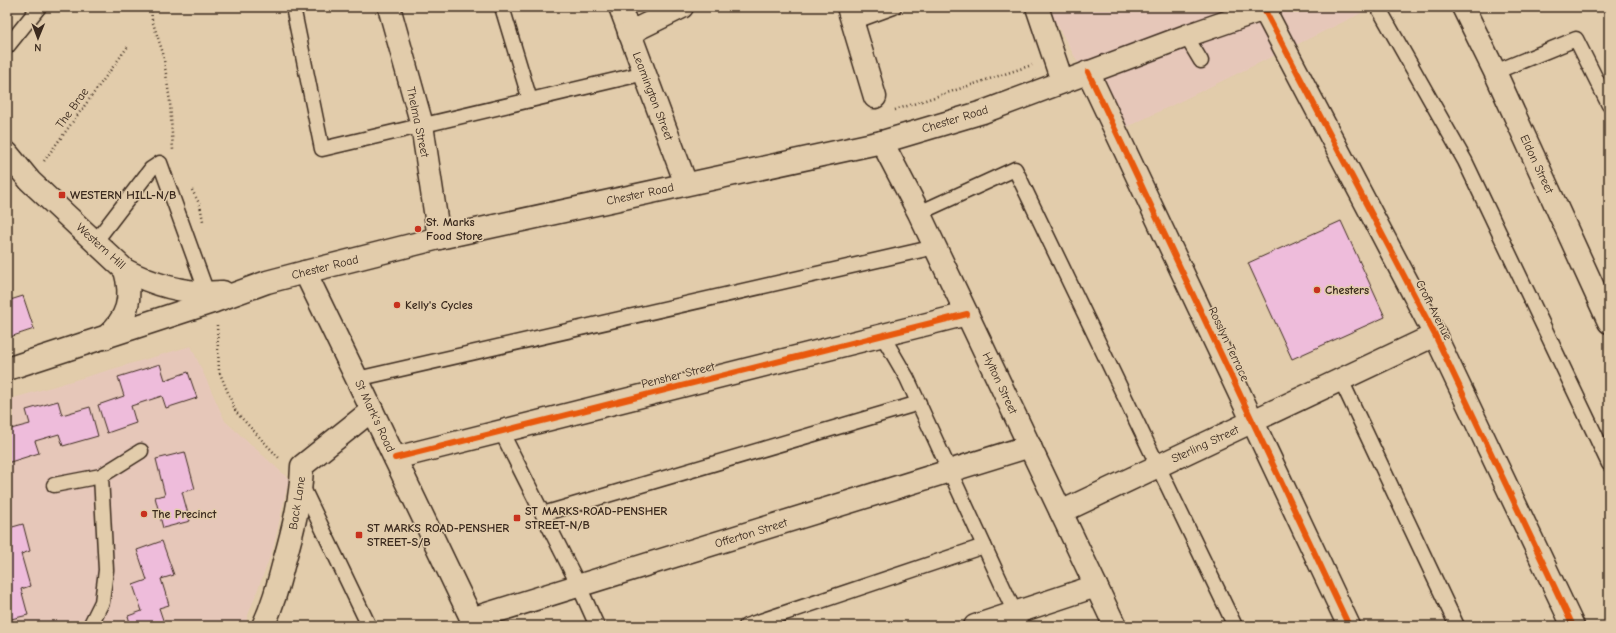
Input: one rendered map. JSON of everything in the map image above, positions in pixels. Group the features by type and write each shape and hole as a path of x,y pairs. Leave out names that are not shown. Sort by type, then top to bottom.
{"street":[{"name":"Thelma Street","path":"389,7 422,125 439,238"},
{"name":"Leamington Street","path":"620,7 686,184"},
{"path":"629,33 682,7"},
{"path":"1037,7 1062,81"},
{"name":"Eldon Street","path":"1463,7 1495,72 1609,322"},
{"name":"Chester Road","path":"7,369 105,338 266,282 439,238 882,142 982,112 1186,36 1234,13 1267,8"},
{"name":"Croft Avenue","path":"1267,8 1436,335 1573,626"},
{"path":"851,15 875,97"},
{"name":"Rosslyn Terrace","path":"1088,72 1349,626"},
{"name":"Hylton Street","path":"882,142 919,213 1115,626"},
{"name":"Western Hill","path":"7,153 30,181 125,270 144,280 185,292 207,293 249,288 266,282"},
{"path":"105,338 120,322 126,311 129,298 129,283 125,270"},
{"name":"St Mark's Road","path":"305,272 358,379 473,622"},
{"name":"Pensher Street","path":"395,458 967,314"},
{"name":"Sterling Street","path":"1061,512 1436,335"},
{"name":"Back Lane","path":"265,624 272,607 298,514 302,485 302,466 372,410"},
{"name":"Offerton Street","path":"473,622 579,586 1030,446"},
{"path":"975,626 1018,619 1096,586"}],"lane":[{"path":"7,47 39,7"},
{"path":"293,7 322,149 645,73"},
{"path":"502,7 530,100"},
{"path":"851,15 894,7"},
{"path":"1378,7 1466,161 1609,464"},
{"path":"1186,36 1201,61"},
{"path":"1495,72 1576,39 1609,105"},
{"path":"95,242 150,170 160,163 207,293"},
{"path":"919,213 1015,169 1235,626"},
{"path":"358,379 935,247"},
{"path":"882,335 907,378 919,403 1018,619"},
{"path":"1341,380 1457,626"},
{"path":"543,514 919,403"},
{"path":"501,432 579,586 597,626"},
{"path":"54,485 101,476 142,451"},
{"path":"90,626 102,602 106,570 101,476"},
{"path":"302,485 369,626"},
{"path":"746,626 984,546"}],"path":[{"path":"875,97 879,115 1054,58"}],"shaded area":[{"path":"1047,7 1374,7 1117,132"},
{"name":"The Precinct","path":"191,346 225,421 289,479 273,549 244,626 7,626 7,400"}],"building":[{"name":"Chesters","path":"1341,221 1385,317 1292,359 1248,263"},
{"path":"23,296 34,329 7,338 7,301"},
{"path":"160,364 165,380 188,372 197,398 166,408 162,396 131,406 136,423 107,433 98,405 124,396 118,377"},
{"path":"58,401 62,415 90,407 98,436 63,446 59,434 35,441 39,453 7,463 7,430 30,424 26,410"},
{"path":"185,452 195,489 182,492 190,521 163,528 155,497 165,495 156,459"},
{"path":"7,522 9,528 23,524 30,551 21,554 30,586 21,589 28,615 7,620"},
{"path":"162,541 174,575 161,579 169,605 159,608 165,626 131,626 128,616 142,611 133,585 147,580 137,550"}],"cycle path":[{"path":"1264,9 1435,335 1573,626"},
{"path":"1088,72 1349,626"},
{"path":"395,458 967,314"}],"place":[{"name":"WESTERN HILL-N/B","path":"62,195"},
{"name":"St. Marks Food Store","path":"418,229"},
{"name":"Chesters","path":"1317,290"},
{"name":"Kelly's Cycles","path":"397,305"},
{"name":"The Precinct","path":"144,514"},
{"name":"ST MARKS ROAD-PENSHER STREET-N/B","path":"517,518"},
{"name":"ST MARKS ROAD-PENSHER STREET-S/B","path":"359,535"}]}
